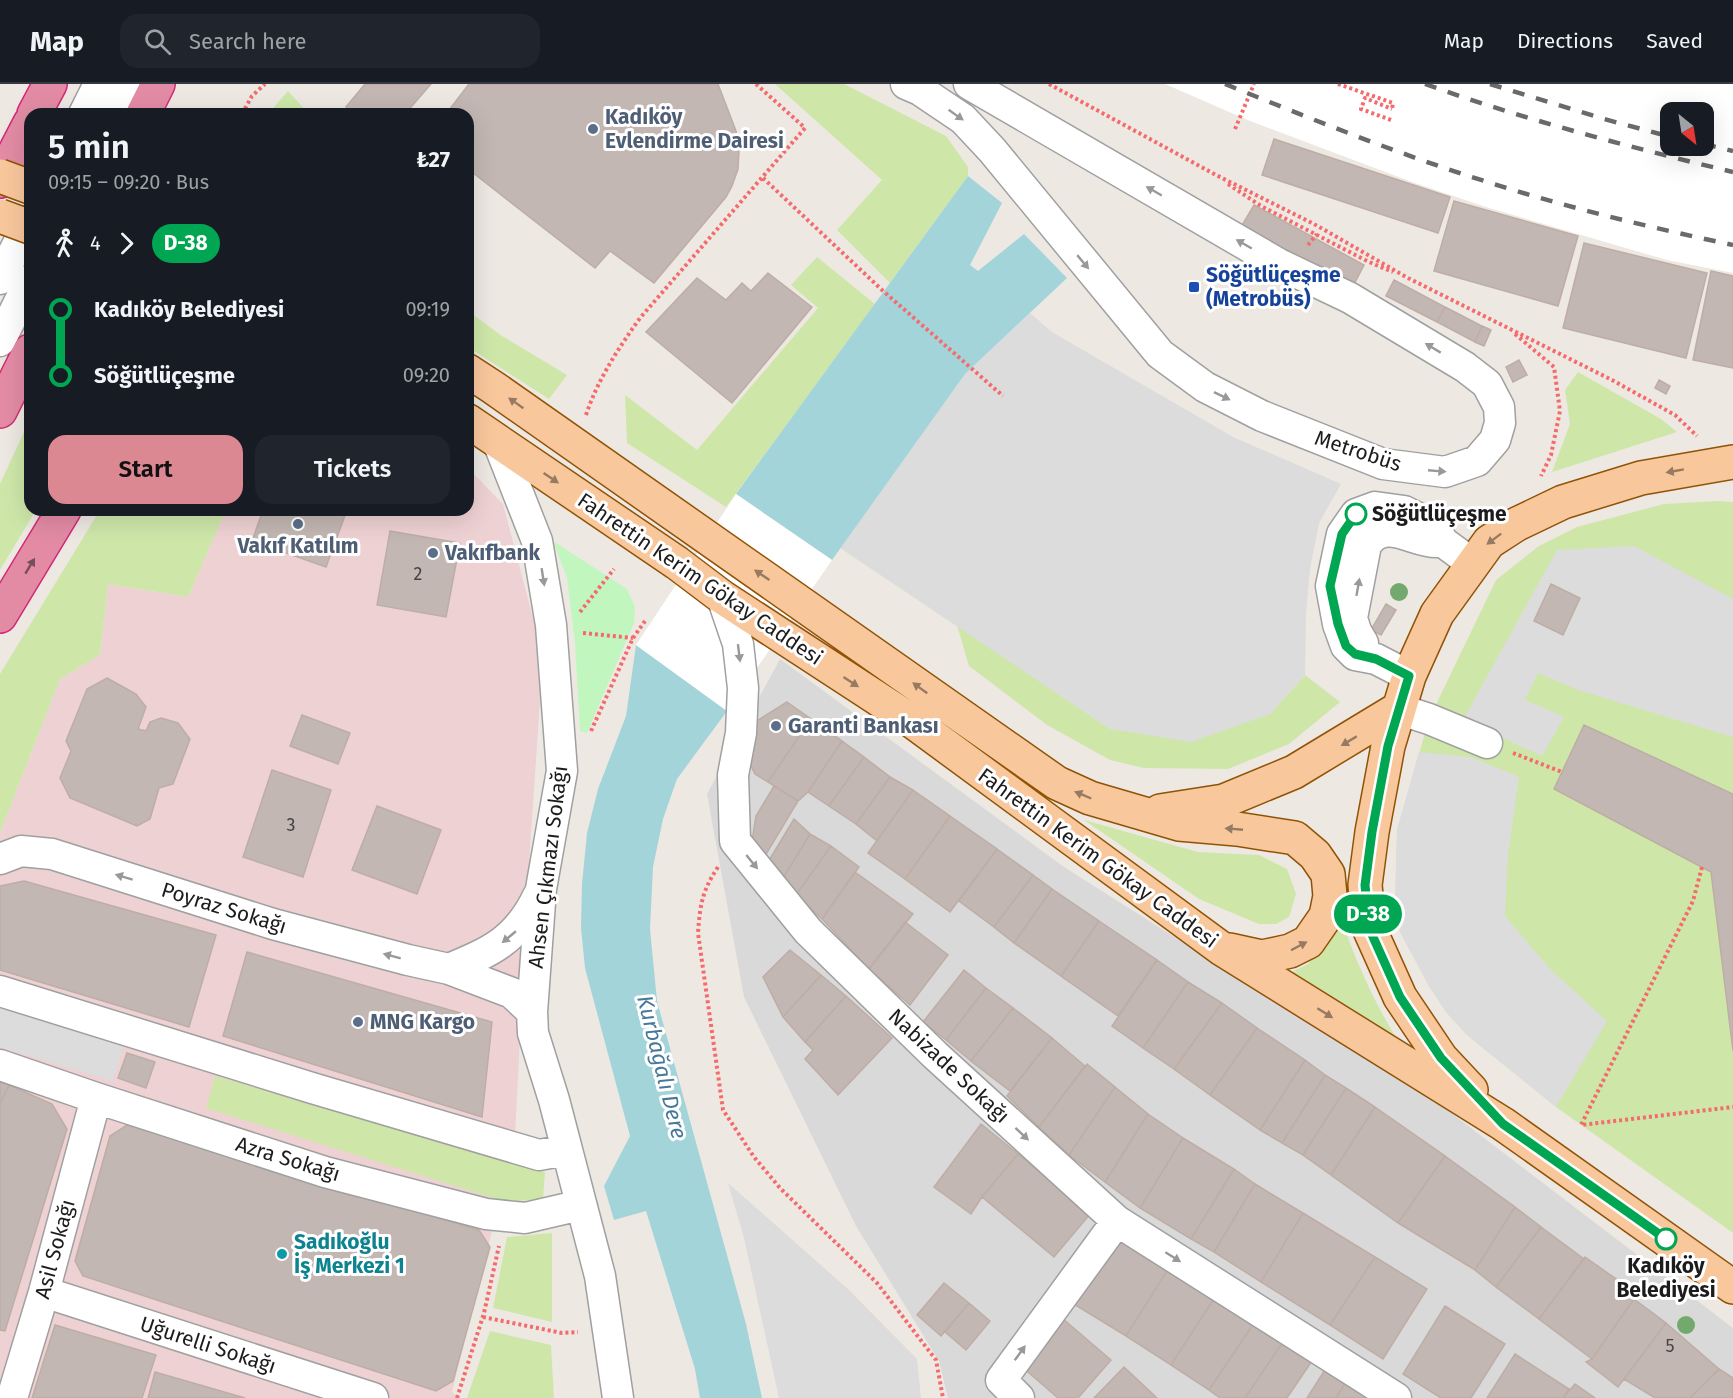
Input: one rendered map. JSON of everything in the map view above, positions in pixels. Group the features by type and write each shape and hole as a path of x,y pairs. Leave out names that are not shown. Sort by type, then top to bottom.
{"highway":[{"path":"37,108 50,84"},
{"path":"0,181 24,135"},
{"path":"0,411 24,363"},
{"path":"0,616 60,516"}],"main road":[{"path":"0,176 24,185"},
{"path":"0,216 24,225"},
{"name":"Fahrettin Kerim Gökay Caddesi","path":"474,375 576,444 1057,783 1090,798 1138,814 1179,824 1237,829 1295,838 1315,855 1328,874 1330,896 1326,916 1308,942 1290,951 1262,957 1222,949"},
{"name":"Fahrettin Kerim Gökay Caddesi","path":"474,425 678,563 722,597 912,722 1222,949 1503,1124 1733,1287"},
{"path":"1503,1124 1441,1058 1429,1041 1400,997 1369,928 1365,885 1372,832 1383,772 1398,709 1409,676 1437,614 1489,542 1516,524 1563,502 1641,478 1733,462"},
{"path":"1138,814 1224,801 1294,772 1398,709"}],"street":[{"path":"87,108 99,84"},
{"name":"Metrobüs","path":"906,84 920,90 963,119 992,150 1160,354 1205,387 1262,416 1383,464 1445,472 1460,469 1477,461 1495,440 1500,423 1499,407 1487,384 1465,367 1350,298 1279,264 969,84"},
{"path":"122,108 150,92"},
{"path":"0,340 13,274 24,239"},
{"name":"Ahsen Çıkmazı Sokağı","path":"498,442 537,541 551,625 562,771 541,889 532,1012 533,1033 554,1100 600,1276 618,1398"},
{"path":"1409,676 1376,659 1355,654 1346,646 1338,624 1330,586 1342,534 1356,514 1375,507 1404,511 1434,526 1443,542 1473,564"},
{"path":"722,597 738,644 743,688 741,733 734,775 735,841"},
{"path":"1398,709 1429,719 1485,745"},
{"name":"Nabizade Sokağı","path":"735,841 808,931 935,1055 1117,1221 1396,1398"},
{"name":"Poyraz Sokağı","path":"0,859 21,851 52,854 273,924 449,969 512,993 532,1012"},
{"path":"449,969 480,956 508,939 529,916 541,889"},
{"path":"0,991 539,1155 567,1150"},
{"name":"Azra Sokağı","path":"0,1065 325,1172 486,1214 525,1218 581,1205"},
{"name":"Asil Sokağı","path":"12,1398 44,1292 96,1098"},
{"path":"1019,1398 1001,1380 1117,1221"},
{"name":"Uğurelli Sokağı","path":"44,1292 373,1398"}],"path":[{"path":"245,108 252,96 265,84"},
{"path":"576,444 600,381 618,349 640,318 805,128 756,84"},
{"path":"1049,84 1216,175 1314,224 1408,278 1612,380 1675,415 1699,438"},
{"path":"1235,129 1254,84"},
{"path":"1338,84 1393,103 1392,109 1365,98 1361,109 1391,120"},
{"path":"1216,175 1261,206 1369,262 1408,278"},
{"path":"763,178 882,290 1003,396"},
{"path":"1510,330 1554,367 1560,411 1551,454 1538,485"},
{"path":"579,613 614,569"},
{"path":"589,736 633,638 645,621"},
{"path":"576,632 633,638"},
{"path":"1485,745 1562,772"},
{"path":"735,841 705,886 698,933 723,1110 754,1157 780,1188 877,1283 936,1360 943,1398"},
{"path":"1701,867 1693,901 1581,1125 1733,1107"},
{"path":"457,1398 483,1317 499,1250 498,1215"},
{"path":"483,1317 562,1333 609,1330"}],"shaded area":[{"path":"1030,313 1052,332 1233,437 1341,484 1319,523 1310,569 1306,614 1305,675 1270,714 1191,742 1110,729 840,548 965,374"},
{"path":"474,474 503,504 543,656 527,893 515,1138 452,1392 459,1398 0,1398 0,833 60,679 100,655 108,584 188,597 223,516 474,516"},
{"path":"1634,546 1733,599 1733,737 1578,690 1538,673 1525,700 1564,717 1542,756 1463,720 1557,550"},
{"path":"780,659 1064,867 1446,1109 1733,1328 1733,1398 948,1398 939,1361 856,1226 744,997 707,794"},
{"path":"1419,752 1470,757 1519,777 1508,854 1505,916 1551,970 1607,1021 1556,1107 1467,1035 1446,1012 1400,932 1395,907 1397,830"},
{"path":"0,1006 124,1044 113,1081 0,1047"},
{"path":"728,1183 849,1290 917,1359 921,1398 779,1398 744,1238"}],"green space":[{"path":"775,84 844,84 946,136 968,167 968,176 890,283 837,230 882,180"},
{"path":"288,91 304,108 273,108"},
{"path":"817,257 875,304 726,507 627,443 625,395 697,450 818,308 791,285"},
{"path":"474,315 502,336 567,375 549,399 474,351"},
{"path":"1578,372 1661,419 1677,432 1552,472 1570,424 1565,390"},
{"path":"24,432 24,516 32,516 0,570 0,484"},
{"name":"Kadıköy Belediyesi","path":"1733,502 1733,1233 1556,1107 1467,1035 1446,1012 1429,986 1400,932 1395,907 1397,830 1429,719 1496,580 1539,546 1577,527 1664,504"},
{"path":"96,516 223,516 188,597 108,584 100,655 60,679 0,833 0,674"},
{"path":"553,541 627,589 635,607 634,623 587,733 580,731 575,643 567,578"},
{"path":"957,625 1110,729 1270,714 1305,675 1340,702 1289,744 1228,769 1144,768 1110,760 1047,725 969,666"},
{"path":"1084,820 1198,852 1259,855 1287,869 1296,894 1289,917 1276,924 1259,924 1199,899"},
{"path":"1339,912 1366,981 1401,1046 1286,975 1308,964 1327,941"},
{"path":"215,1076 545,1172 543,1199 506,1202 206,1108"},
{"path":"552,1233 552,1322 493,1308 507,1237"},
{"path":"490,1331 551,1345 554,1398 467,1398"}],"water":[{"path":"968,176 1002,203 970,265 978,271 1024,234 1067,278 965,374 832,560 736,494"},
{"name":"Kurbağalı Dere","path":"636,645 727,711 677,779 663,819 653,867 650,929 657,1001 746,1324 762,1398 700,1398 695,1369 646,1211 614,1220 604,1186 630,1136 585,968 581,928 582,884 587,833 598,789 626,716"}],"pier":[{"path":"1165,84 1733,84 1733,273 1667,260 1489,208 1412,182 1250,121"},
{"path":"736,494 832,560 727,711 636,645"}],"building":[{"path":"365,84 431,84 410,108 346,107"},
{"path":"469,84 718,84 736,131 739,151 738,169 726,197 654,283 610,251 595,268 474,174 474,108 451,108"},
{"path":"1274,139 1450,197 1438,233 1262,175"},
{"path":"1454,201 1578,236 1558,306 1434,271"},
{"path":"1254,205 1364,265 1352,288 1241,227"},
{"path":"1584,243 1707,273 1686,358 1563,328"},
{"path":"1711,271 1733,276 1733,368 1693,360"},
{"path":"768,273 812,307 732,403 646,332 697,278 726,300 742,283 751,291"},
{"path":"1394,280 1445,307 1437,322 1386,296"},
{"path":"1445,307 1482,326 1475,342 1437,322"},
{"path":"1482,326 1491,330 1484,346 1475,342"},
{"path":"1519,360 1527,375 1513,382 1506,367"},
{"path":"1659,380 1670,386 1666,394 1655,388"},
{"path":"261,516 345,516 326,567 252,541"},
{"path":"390,531 460,543 446,617 377,605"},
{"path":"1551,584 1580,598 1563,635 1534,621"},
{"path":"1386,604 1396,610 1381,635 1371,630"},
{"path":"107,678 136,694 146,707 138,729 146,731 150,722 161,718 178,723 190,739 173,784 159,788 150,819 137,826 70,798 60,778 71,751 66,741 87,689"},
{"path":"787,702 811,719 768,782 755,774 750,764 755,722"},
{"path":"302,715 350,733 338,764 290,746"},
{"path":"811,719 842,741 808,792 798,801 768,782"},
{"path":"1584,725 1733,794 1733,1051 1711,872 1554,789"},
{"path":"842,741 864,757 829,806 808,792"},
{"path":"864,757 890,777 856,824 829,806"},
{"path":"272,770 331,790 303,877 243,857"},
{"path":"890,777 913,790 877,841 856,824"},
{"path":"774,786 798,801 762,861 751,847 756,816"},
{"path":"913,790 950,816 905,879 868,853"},
{"path":"377,806 441,830 417,894 352,870"},
{"path":"950,816 997,849 950,912 905,879"},
{"path":"794,819 810,834 780,883 765,867"},
{"path":"810,834 831,846 796,895 780,883"},
{"path":"831,846 859,867 822,919 796,895"},
{"path":"997,849 1033,875 994,927 959,901"},
{"path":"855,872 913,914 869,969 822,919"},
{"path":"1033,875 1052,889 1014,943 994,927"},
{"path":"24,881 216,935 189,1027 0,970 0,886"},
{"path":"1052,889 1099,921 1061,976 1014,943"},
{"path":"1099,921 1157,960 1118,1016 1061,976"},
{"path":"905,922 948,955 910,1005 869,969"},
{"path":"790,950 821,975 783,1017 763,977"},
{"path":"247,952 492,1022 482,1117 223,1036"},
{"path":"1157,960 1188,982 1143,1048 1112,1026"},
{"path":"964,970 986,988 946,1040 923,1022"},
{"path":"821,975 846,996 805,1042 783,1017"},
{"path":"1188,982 1222,1003 1174,1069 1143,1048"},
{"path":"986,988 1013,1008 971,1061 946,1040"},
{"path":"846,996 892,1038 838,1095 805,1059 813,1050 805,1042"},
{"path":"1222,1003 1257,1028 1210,1095 1174,1069"},
{"path":"1013,1008 1052,1038 1010,1091 971,1061"},
{"path":"1257,1028 1305,1060 1260,1130 1210,1095"},
{"path":"1052,1038 1085,1066 1039,1127 1007,1096"},
{"path":"127,1053 155,1062 146,1088 118,1078"},
{"path":"1305,1060 1325,1075 1282,1143 1260,1130"},
{"path":"1087,1064 1115,1087 1069,1155 1039,1127"},
{"path":"1325,1075 1346,1088 1303,1155 1282,1143"},
{"path":"0,1081 9,1085 0,1104"},
{"path":"9,1085 52,1104 67,1129 5,1331 0,1330 0,1104"},
{"path":"1115,1087 1148,1114 1105,1182 1069,1155"},
{"path":"1346,1088 1375,1107 1331,1175 1303,1155"},
{"path":"1375,1107 1445,1156 1398,1223 1331,1175"},
{"path":"1148,1114 1183,1138 1140,1208 1105,1182"},
{"path":"981,1124 1018,1154 982,1197 971,1214 934,1187"},
{"name":"Sadıkoğlu İş Merkezi 1","path":"127,1125 479,1230 490,1247 453,1381 436,1391 83,1276 75,1261 110,1136"},
{"path":"1183,1138 1234,1169 1191,1239 1140,1208"},
{"path":"1018,1154 1090,1214 1054,1257 982,1197"},
{"path":"1445,1156 1515,1207 1475,1270 1398,1223"},
{"path":"1234,1169 1255,1184 1214,1252 1191,1239"},
{"path":"1255,1184 1303,1213 1261,1282 1214,1252"},
{"path":"1515,1207 1541,1227 1496,1287 1475,1270"},
{"path":"1303,1213 1375,1257 1330,1325 1261,1282"},
{"path":"1541,1227 1584,1259 1539,1319 1496,1287"},
{"path":"1117,1234 1169,1268 1126,1336 1072,1303"},
{"path":"1375,1257 1427,1289 1383,1359 1330,1325"},
{"path":"1585,1257 1636,1293 1592,1359 1539,1319"},
{"path":"1169,1268 1215,1297 1171,1365 1126,1336"},
{"path":"944,1283 969,1303 941,1336 917,1315"},
{"path":"1215,1297 1254,1323 1209,1390 1171,1365"},
{"path":"1634,1299 1666,1323 1618,1387 1586,1362 1592,1359"},
{"path":"969,1303 990,1321 966,1350 945,1332"},
{"path":"1445,1306 1505,1344 1471,1398 1441,1398 1403,1374"},
{"path":"1062,1318 1111,1360 1078,1398 1058,1398 1021,1366"},
{"path":"1254,1323 1283,1342 1245,1398 1220,1398 1209,1390"},
{"path":"1666,1323 1719,1369 1690,1398 1655,1398 1624,1379"},
{"path":"55,1325 156,1355 142,1398 32,1398"},
{"path":"1283,1342 1312,1361 1287,1398 1245,1398"},
{"path":"1515,1354 1569,1389 1563,1398 1487,1398"},
{"path":"1124,1367 1157,1398 1094,1398"},
{"path":"1326,1368 1346,1382 1336,1398 1307,1398"},
{"path":"1719,1369 1733,1378 1733,1398 1690,1398"},
{"path":"155,1372 245,1398 148,1398"},
{"path":"1346,1382 1371,1398 1336,1398"},
{"path":"1575,1384 1595,1398 1563,1398"}],"railway":[{"path":"1225,84 1392,150 1494,184 1613,218 1733,245"},
{"path":"1425,84 1578,132 1733,172"},
{"path":"1490,84 1660,134"},
{"path":"1714,146 1733,151"}],"bus line":[{"name":"D-38","path":"1356,514 1342,534 1330,586 1338,624 1346,646 1355,654 1376,659 1409,676 1388,746 1372,832 1365,885 1369,928 1400,997 1441,1058 1503,1124 1666,1239"}],"place":[{"name":"Kadıköy Evlendirme Dairesi","path":"593,129"},
{"name":"Söğütlüçeşme (Metrobüs)","path":"1194,287"},
{"name":"Söğütlüçeşme","path":"1356,514"},
{"name":"Vakıf Katılım","path":"298,524"},
{"name":"Vakıfbank","path":"433,553"},
{"name":"Garanti Bankası","path":"776,726"},
{"name":"MNG Kargo","path":"358,1022"},
{"name":"Kadıköy Belediyesi","path":"1666,1239"},
{"name":"Sadıkoğlu İş Merkezi 1","path":"282,1254"}]}
